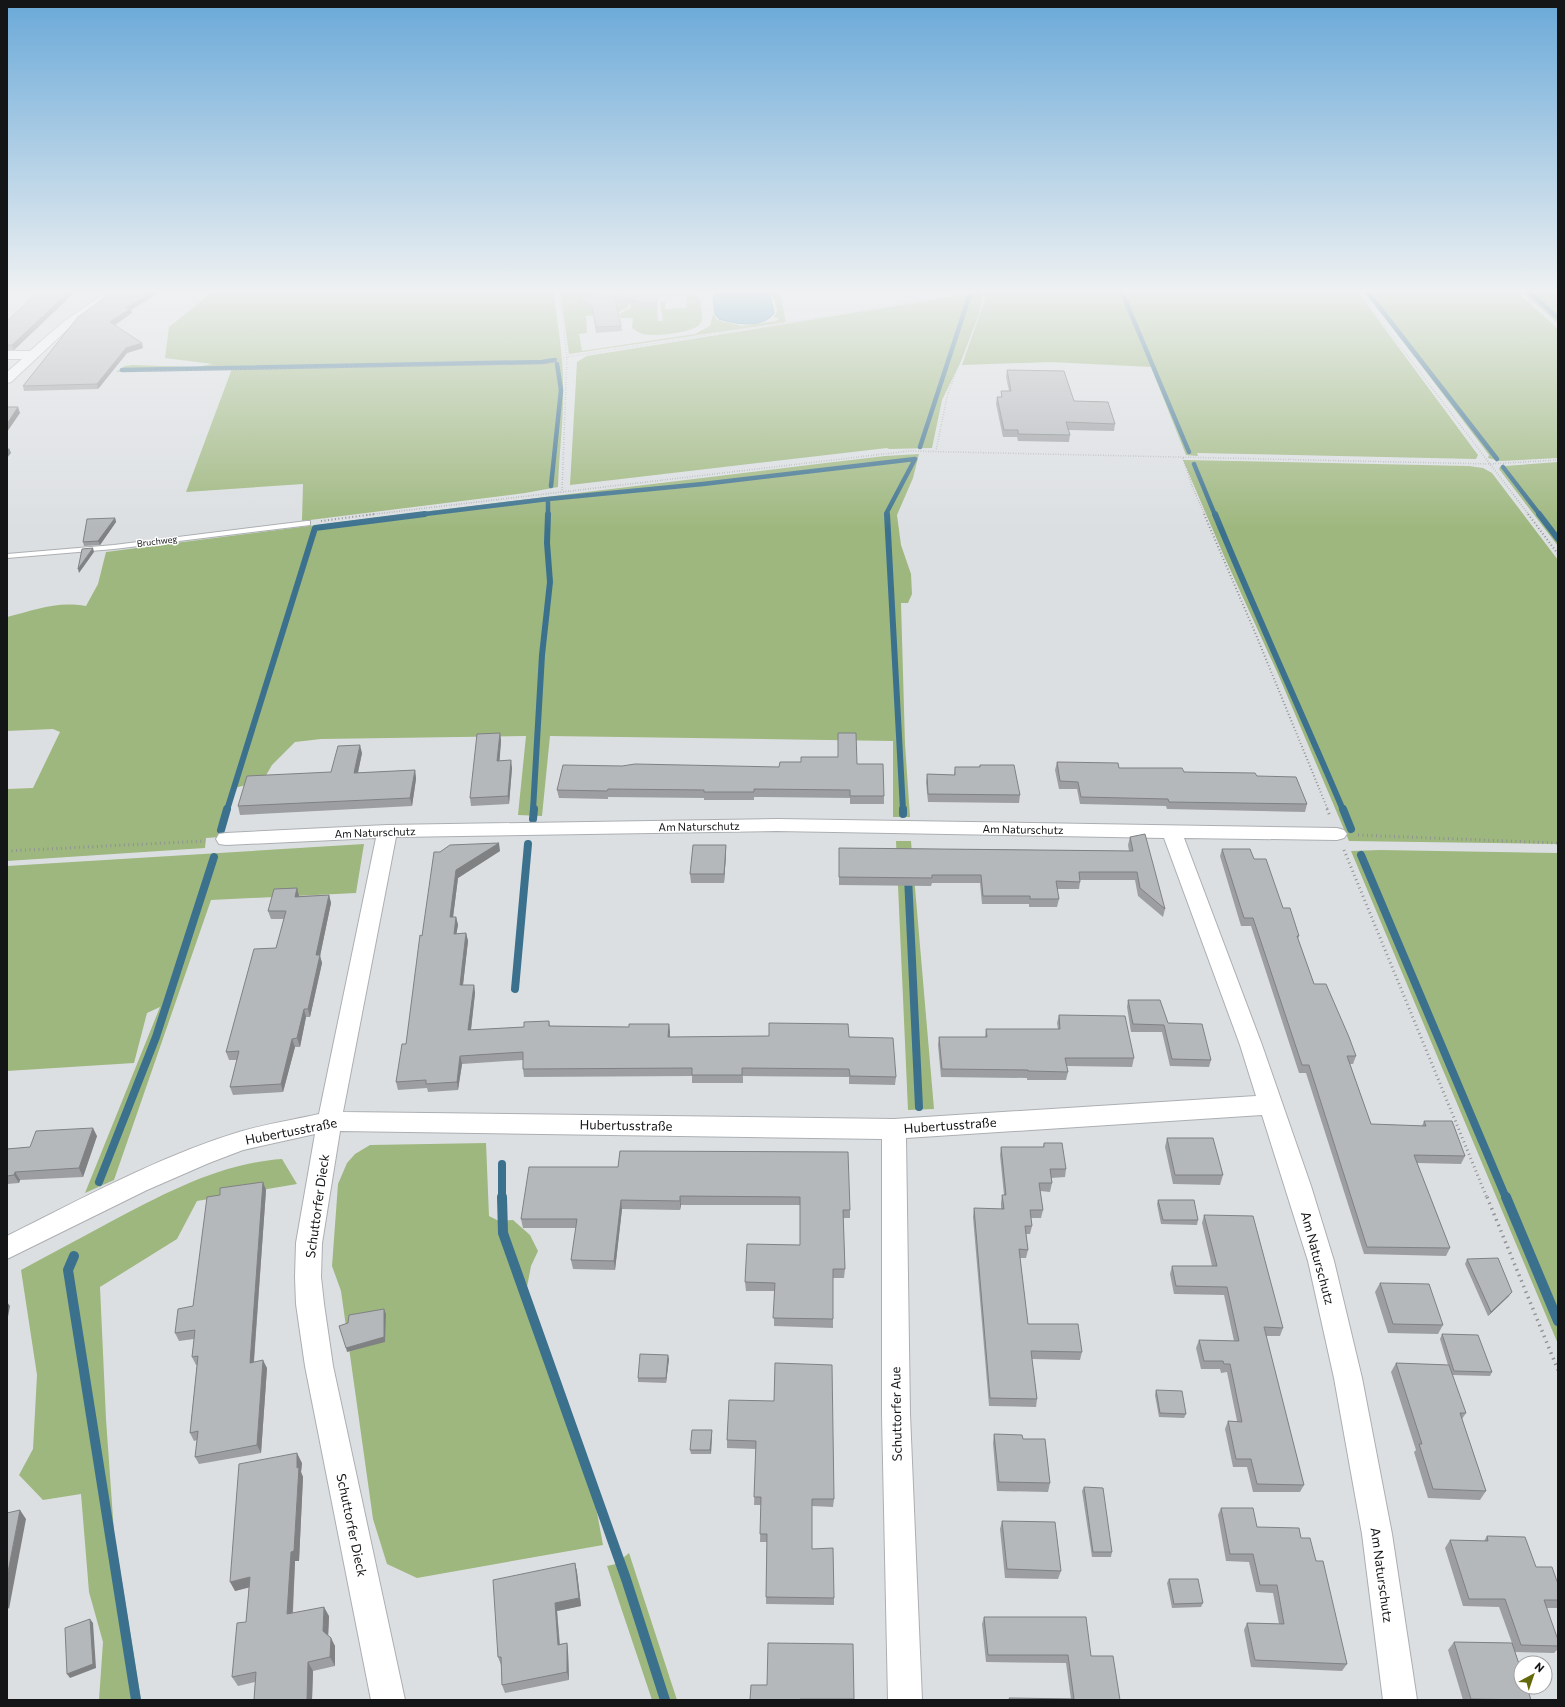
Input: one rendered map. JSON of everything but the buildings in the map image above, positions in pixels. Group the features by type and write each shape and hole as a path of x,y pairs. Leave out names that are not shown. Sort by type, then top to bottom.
{"street":[{"path":"7,379 17,370"},
{"name":"Am Naturschutz","path":"226,839 387,831 777,825 1337,834"},
{"name":"Schuttorfer Dieck","path":"387,831 335,1091 309,1243 308,1277 310,1304 319,1366 388,1700"},
{"name":"Am Naturschutz","path":"1172,832 1251,1045 1298,1186 1321,1261 1348,1378 1376,1534 1400,1700"},
{"name":"Hubertusstraße","path":"7,1248 138,1183 200,1156 241,1141 331,1121 894,1129 1270,1105"},
{"name":"Schuttorfer Aue","path":"894,1129 896,1414 905,1700"}],"lane":[{"name":"Bruchweg","path":"7,556 114,547 306,523"}],"path":[{"path":"137,372 256,370"},
{"path":"562,491 567,370"},
{"path":"936,451 947,397 956,370"},
{"path":"1417,370 1558,554"},
{"path":"306,523 562,491 888,453 936,451 1489,464 1558,460"},
{"path":"1183,458 1192,486 1254,630 1558,1370"},
{"path":"1337,834 1558,843"},
{"path":"7,851 226,839"}],"green space":[{"path":"120,370 162,370 116,372"},
{"path":"232,370 563,370 563,410 558,487 525,493 302,521 303,484 186,492"},
{"path":"577,370 957,370 942,400 932,448 887,448 570,485"},
{"path":"1152,370 1415,370 1478,455 1476,459 1197,453 1198,456 1186,455"},
{"path":"1424,370 1558,370 1558,458 1500,461 1488,458 1489,455"},
{"path":"919,454 913,478 897,515 901,545 911,574 912,594 908,603 901,603 905,744 910,817 893,817 893,741 550,736 542,816 518,815 526,736 321,739 295,742 272,765 265,777 255,783 234,788 220,837 206,838 205,848 7,861 7,789 33,788 60,732 53,729 7,731 7,617 55,605 86,606 98,584 106,552 691,479 885,456"},
{"path":"1183,460 1469,466 1483,468 1492,473 1558,560 1558,844 1349,841 1278,674 1224,556"},
{"path":"1558,462 1558,546 1499,469 1500,467 1505,466"},
{"path":"896,841 911,841 934,1109 908,1110"},
{"path":"364,844 356,893 211,900 114,1180 85,1193 160,1007 147,1013 134,1063 7,1071 7,866"},
{"path":"1380,850 1558,853 1558,1344 1351,851"},
{"path":"486,1143 489,1216 499,1221 513,1220 530,1235 538,1251 531,1266 527,1287 586,1453 603,1545 417,1578 387,1564 373,1519 341,1291 332,1266 338,1184 347,1163 355,1154 370,1145"},
{"path":"282,1159 297,1184 197,1201 177,1239 100,1287 106,1419 114,1532 141,1700 99,1700 103,1642 89,1592 81,1494 43,1500 19,1475 33,1449 37,1375 21,1270 132,1210 194,1181 237,1166"},
{"path":"629,1553 677,1700 652,1700 607,1566 616,1564"}],"waterway":[{"path":"122,370 140,370"},
{"path":"551,486 561,390 558,370"},
{"path":"920,447 945,370"},
{"path":"1154,370 1189,452"},
{"path":"1428,370 1497,459"},
{"path":"548,499 703,484 915,459 887,514"},
{"path":"1194,464 1215,515"},
{"path":"1503,467 1540,515"},
{"path":"421,515 548,499"},
{"path":"548,499 548,514"},
{"path":"421,515 425,514"},
{"path":"533,810 542,655 550,582 547,543 548,514"},
{"path":"887,514 903,810"},
{"path":"1215,514 1246,589 1343,810"},
{"path":"1539,514 1558,539"},
{"path":"227,810 315,528 421,515"},
{"path":"221,830 227,809"},
{"path":"533,819 534,809"},
{"path":"1343,809 1351,829"},
{"path":"515,989 528,844"},
{"path":"1361,855 1506,1198"},
{"path":"99,1182 156,1037 214,857"},
{"path":"908,877 919,1107"},
{"path":"502,1164 502,1197"},
{"path":"502,1197 503,1233 626,1579 665,1700"},
{"path":"1506,1197 1558,1321"},
{"path":"74,1256 68,1270 136,1700"}]}
